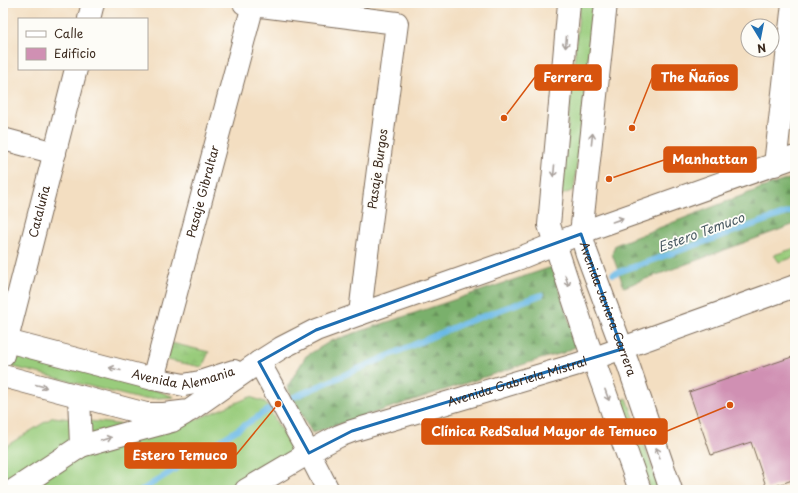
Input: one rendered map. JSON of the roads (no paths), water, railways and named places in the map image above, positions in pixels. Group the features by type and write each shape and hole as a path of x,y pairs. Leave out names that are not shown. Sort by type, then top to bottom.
{"street":[{"path":"89,18 93,3"},
{"path":"569,3 549,225 640,490"},
{"name":"Avenida Javiera Carrera","path":"606,3 581,234 671,490"},
{"path":"328,490 305,445 264,372 281,348 316,330 520,258 581,234 785,161 793,3"},
{"name":"Pasaje Burgos","path":"249,4 397,23 366,254 360,314"},
{"name":"Pasaje Gibraltar","path":"153,379 249,4"},
{"name":"Cataluña","path":"4,345 76,70"},
{"path":"3,139 55,153"},
{"name":"Avenida Gabriela Mistral","path":"246,490 305,445 329,441 352,431 594,359 795,286"},
{"name":"Avenida Alemania","path":"4,345 184,385 264,372"},
{"name":"Avenida Alemania","path":"3,376 146,414 164,414 189,411 264,372"},
{"path":"79,396 81,446"},
{"path":"14,490 81,446 172,421 189,411"}],"waterway":[{"name":"Estero Temuco","path":"613,274 795,210"},
{"name":"Estero Temuco","path":"142,490 278,404 459,325 541,295"}],"place":[{"name":"Ferrera","path":"504,118"},
{"name":"The Ñaños","path":"632,128"},
{"name":"Manhattan","path":"609,179"},
{"name":"Estero Temuco","path":"278,404"},
{"name":"Clínica RedSalud Mayor de Temuco","path":"730,405"}]}
